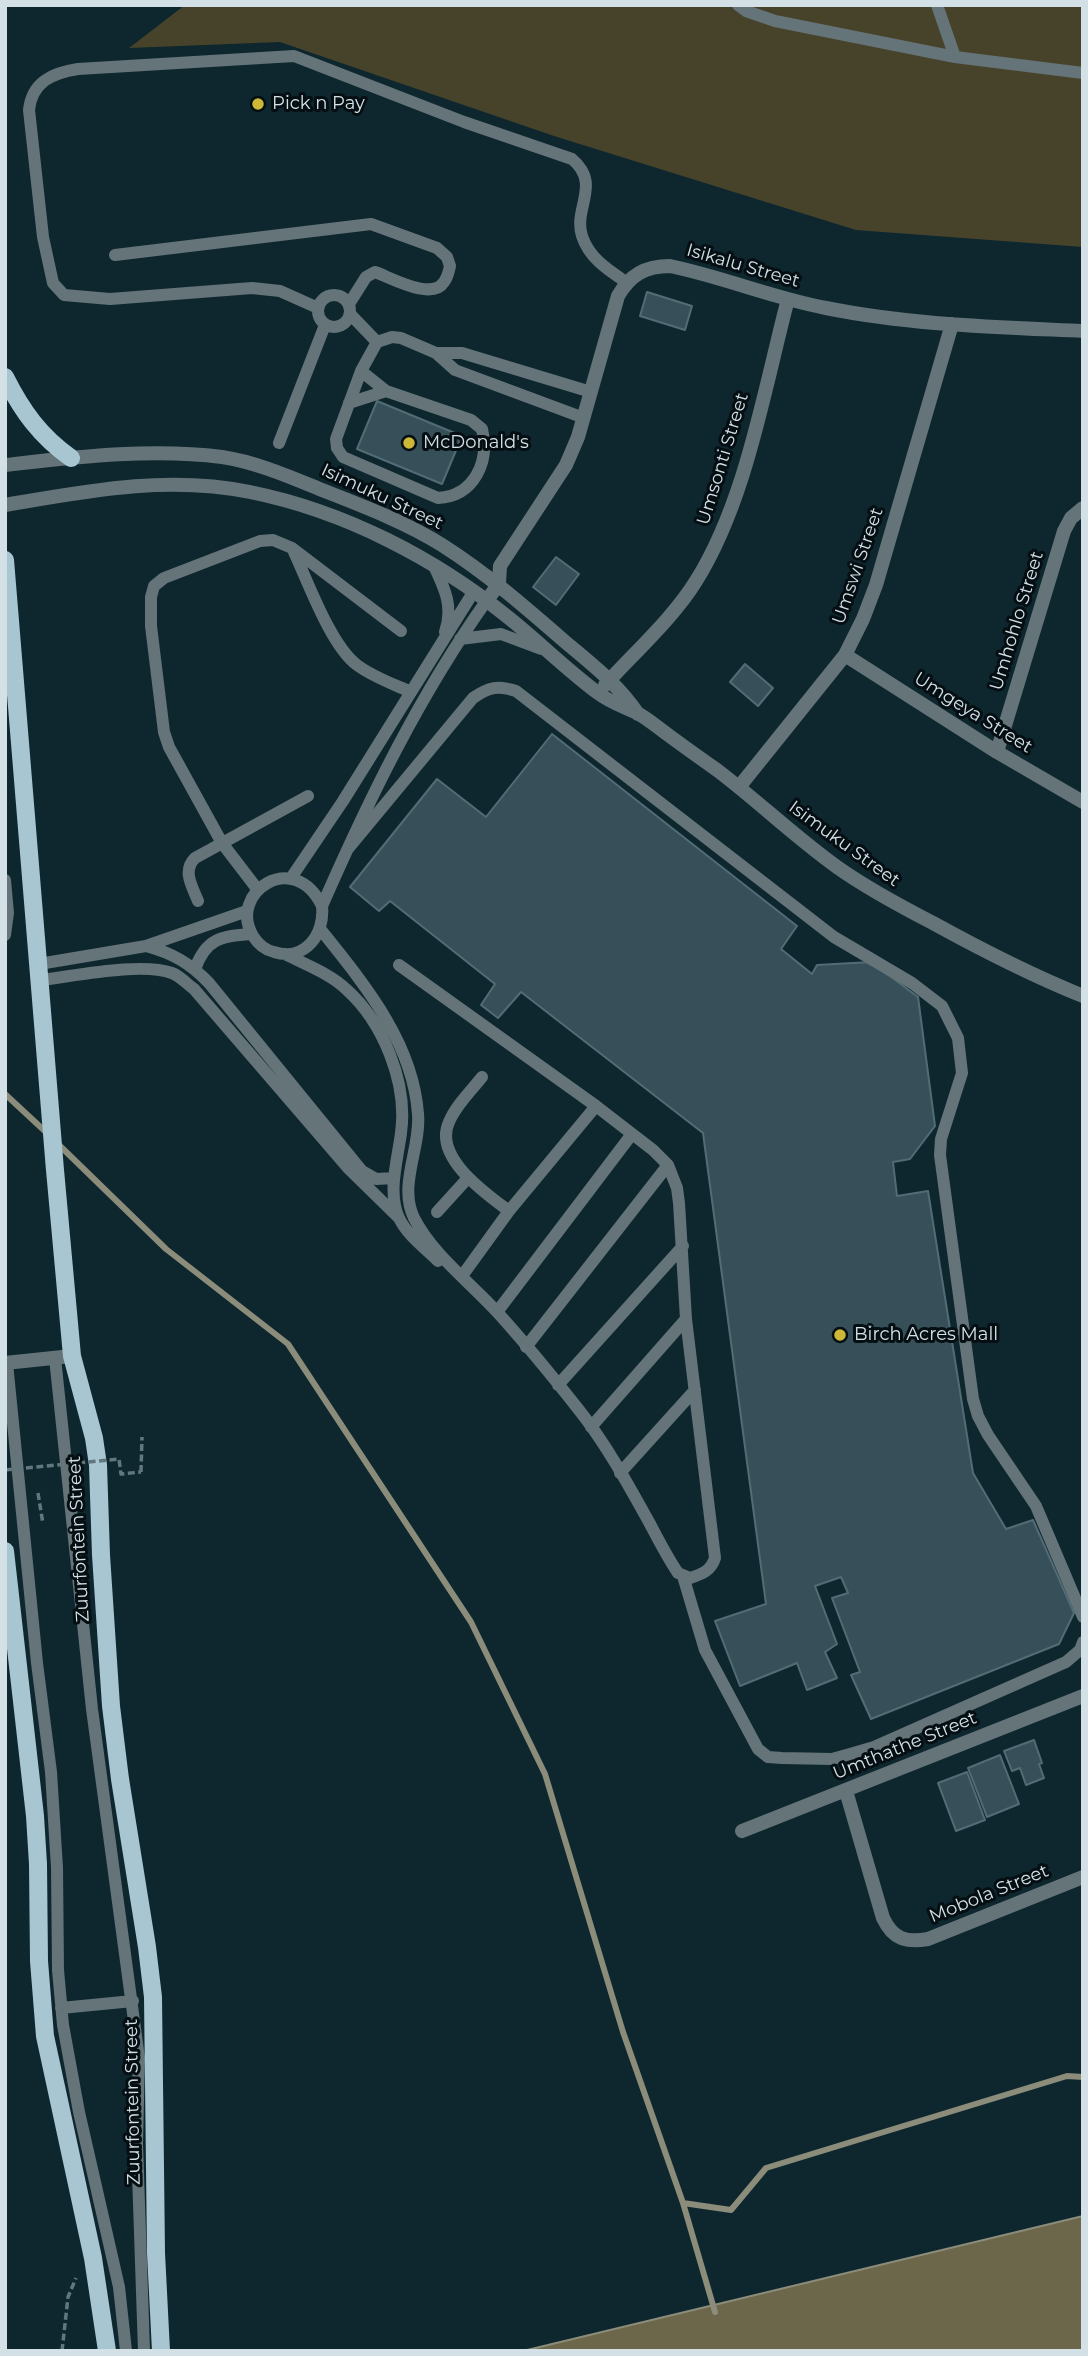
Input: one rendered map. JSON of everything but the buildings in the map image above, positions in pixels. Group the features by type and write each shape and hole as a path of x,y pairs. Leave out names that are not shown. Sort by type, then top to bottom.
{"main road":[{"path":"5,377 37,429 51,444 71,458"},
{"name":"Zuurfontein Street","path":"5,560 47,1060 63,1357 94,1438 98,1465 111,1706 152,1985 155,2034 156,2253 161,2351"},
{"path":"5,1551 35,1816 39,1961 44,2024 93,2258 107,2351"}],"street":[{"name":"Isikalu Street","path":"626,282 644,269 656,265 670,265 788,299 863,315 952,324 1083,331"},
{"path":"486,600 499,584 500,566 566,465 584,418 618,296 626,282"},
{"name":"Umsonti Street","path":"598,693 694,584 717,546 746,463 788,299"},
{"name":"Umswi Street","path":"739,788 845,655 863,618 876,585 952,324"},
{"name":"Isimuku Street","path":"5,465 140,454 203,455 258,466 299,480 417,531 499,584 625,694 638,714"},
{"name":"Isimuku Street","path":"5,505 114,487 200,485 251,492 340,519 433,564 474,591 598,693 615,705 638,714 739,788 837,866 883,897 986,953 1083,996"},
{"name":"Umhohlo Street","path":"997,752 1064,531 1071,519 1083,508"},
{"path":"474,591 484,574 500,566"},
{"name":"Umgeya Street","path":"845,655 997,752 1083,802"},
{"path":"6,1363 63,1357"},
{"name":"Umthathe Street","path":"742,1831 1083,1696"},
{"name":"Mobola Street","path":"846,1791 883,1918 895,1935 906,1941 928,1939 1083,1877"}],"lane":[{"path":"738,5 746,11 775,21 955,57 1083,73"},
{"path":"937,5 955,57"},
{"path":"318,309 280,291 252,288 110,299 64,295 53,283 43,237 29,110 30,96 36,88 43,80 62,71 78,69 295,56 464,122 572,159 579,165 586,183 580,229 582,236 600,264 626,282"},
{"path":"116,255 371,224 437,248 447,257 450,266 444,282 437,289 426,291 375,272 366,277 349,309 348,319 340,326 330,327 318,318 318,309 324,299 334,295 345,299 349,309 377,342"},
{"path":"279,443 325,325"},
{"path":"361,371 386,391 471,420 482,429 485,454 475,479 466,490 451,498 438,498 344,457 337,448 336,439 361,371 377,342 392,337 401,338 436,353 455,370 584,418"},
{"path":"436,353 462,353 591,392"},
{"path":"349,403 386,391"},
{"path":"258,890 222,843 175,761 164,732 151,626 150,597 154,586 164,578 260,541 273,540 292,548 401,631"},
{"path":"292,548 325,620 346,654 356,665 411,692"},
{"path":"433,564 449,607 447,626 439,649"},
{"path":"290,878 343,801 474,591"},
{"path":"322,906 399,742 486,600"},
{"path":"460,639 501,634 548,652"},
{"path":"347,850 472,698 487,688 501,686 516,691 834,937 912,983 942,1006 958,1038 961,1057 962,1073 942,1139 940,1156 973,1399 988,1435 1036,1506 1083,1617"},
{"path":"198,901 187,873 189,864 195,858 308,796"},
{"path":"285,954 307,947 321,930 323,918 322,906 316,893 305,883 279,878 258,890 251,900 247,923 251,934 265,949 285,954 345,988 369,1018 391,1055 397,1075 402,1113 394,1178 398,1217"},
{"path":"5,880 8,913 8,929 5,934"},
{"path":"40,972 146,946 247,911"},
{"path":"321,930 377,1003 403,1053 418,1115 408,1197 419,1228 497,1312 591,1427 674,1568 690,1578 705,1572 715,1558 686,1319 677,1188 668,1165 596,1107 399,965"},
{"path":"195,969 202,952 213,942 225,937 251,934"},
{"path":"146,946 175,955 195,969 362,1171 376,1179 394,1178"},
{"path":"40,972 142,970 173,974 184,981 194,989 349,1169 463,1286 473,1288"},
{"path":"482,1077 454,1113 446,1136 467,1179 509,1211"},
{"path":"462,1276 509,1211 596,1107"},
{"path":"497,1312 632,1134"},
{"path":"526,1347 668,1165"},
{"path":"437,1212 467,1179"},
{"path":"558,1385 682,1246"},
{"path":"591,1427 686,1319"},
{"path":"63,1357 92,1709 139,2058 137,2144 144,2351"},
{"path":"6,1363 51,1772 61,2008 79,2112 119,2287 125,2351"},
{"path":"620,1473 695,1390"},
{"path":"683,1576 705,1650 758,1749 768,1757 832,1759 874,1746 1066,1662 1080,1650 1083,1642"},
{"path":"61,2008 132,2001"}],"path":[{"path":"5,1470 119,1459 121,1474 141,1472 142,1437"},
{"path":"62,2351 68,2297 76,2279 93,2258"}],"shaded area":[{"path":"185,5 1083,5 1083,247 856,230 554,136 280,42 129,48"},
{"path":"1083,2216 1083,2351 523,2351"}],"waterway":[{"path":"5,1094 48,1134"},
{"path":"58,1144 166,1249 288,1344 471,1622 545,1774 623,2032 683,2203 731,2210 766,2168 1067,2076 1083,2077"},
{"path":"683,2203 715,2312"}],"place":[{"name":"Pick n Pay","path":"258,104"},
{"name":"McDonald's","path":"409,443"},
{"name":"Birch Acres Mall","path":"840,1335"}]}
